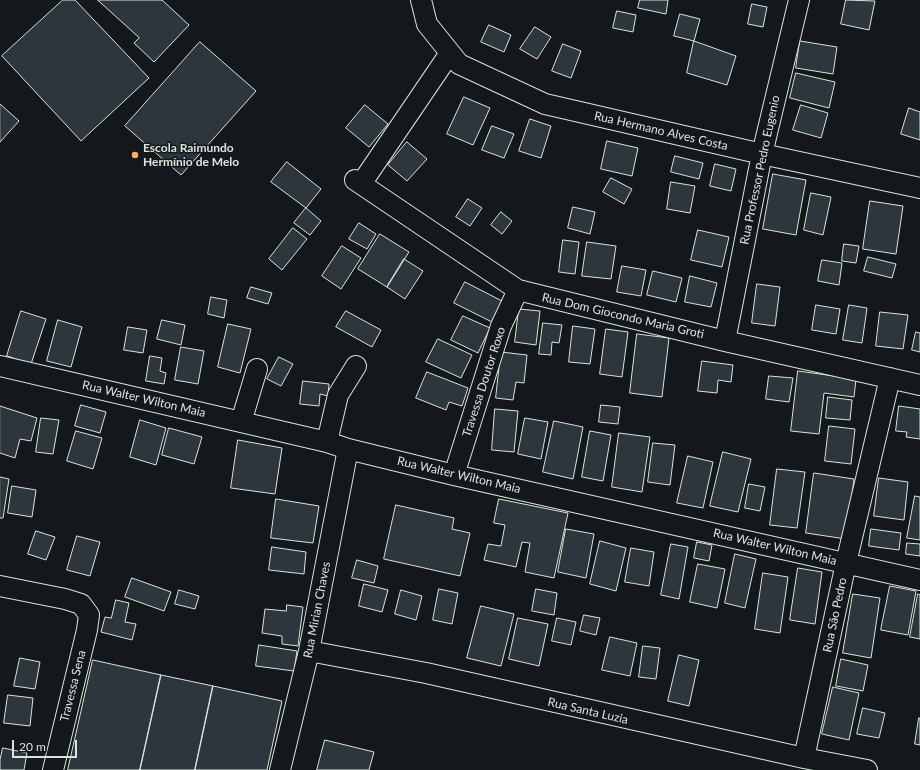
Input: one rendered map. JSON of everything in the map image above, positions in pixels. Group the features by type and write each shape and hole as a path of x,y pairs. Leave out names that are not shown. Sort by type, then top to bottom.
{"street":[{"name":"Rua Hermano Alves Costa","path":"421,0 427,24 459,64 545,104 762,154 920,188"},
{"name":"Rua Professor Pedro Eugenio","path":"725,341 762,154 799,0"},
{"name":"Rua Dom Giocondo Maria Groti","path":"450,53 358,182 518,290 725,341 920,385"},
{"name":"Travessa Doutor Roxo","path":"454,475 501,326 518,290"},
{"name":"Rua Walter Wilton Maia","path":"0,366 327,442 348,449 454,475 920,580"},
{"path":"327,442 338,394 356,366"},
{"path":"241,422 257,369"},
{"name":"Rua São Pedro","path":"804,758 846,563 890,378"},
{"name":"Rua Mirian Chaves","path":"280,770 309,651 348,449"},
{"name":"Travessa Sena","path":"0,586 65,599 81,604 89,615 87,630 53,770"},
{"name":"Rua Santa Luzia","path":"309,651 426,673 804,758 868,770"}],"building":[{"path":"63,0 75,0 149,78 81,141 2,56"},
{"path":"98,0 162,0 189,25 154,62 134,43 139,38"},
{"path":"640,0 668,0 666,14 638,8"},
{"path":"846,0 875,1 869,30 841,24"},
{"path":"752,4 767,7 763,27 748,24"},
{"path":"617,11 636,15 633,32 613,28"},
{"path":"680,14 700,19 694,41 674,36"},
{"path":"489,25 511,35 504,52 481,42"},
{"path":"535,27 551,37 537,59 520,49"},
{"path":"694,41 736,56 727,85 687,73"},
{"path":"800,41 837,47 833,74 796,68"},
{"path":"200,42 256,91 181,175 125,126"},
{"path":"563,44 581,51 571,78 552,71"},
{"path":"796,73 835,82 829,108 790,98"},
{"path":"464,97 490,108 473,145 447,134"},
{"path":"0,104 19,121 0,142"},
{"path":"365,105 388,124 369,147 346,128"},
{"path":"801,105 828,113 821,138 793,130"},
{"path":"909,108 920,112 920,140 901,134"},
{"path":"530,119 551,126 541,158 519,151"},
{"path":"492,126 514,134 504,158 482,150"},
{"path":"607,141 638,148 632,176 601,169"},
{"path":"407,142 427,159 407,181 388,165"},
{"path":"675,156 703,163 699,179 671,172"},
{"path":"287,162 321,189 306,208 271,182"},
{"path":"715,164 736,169 731,191 710,186"},
{"path":"773,174 806,180 796,235 763,229"},
{"path":"611,178 632,189 624,204 603,192"},
{"path":"671,182 695,186 690,213 667,209"},
{"path":"811,193 831,197 823,235 804,230"},
{"path":"468,199 482,208 470,226 456,217"},
{"path":"870,201 903,206 896,254 863,249"},
{"path":"573,207 595,212 590,234 568,228"},
{"path":"306,208 321,221 310,235 294,223"},
{"path":"501,212 512,221 502,234 491,225"},
{"path":"359,223 376,234 367,249 349,239"},
{"path":"293,228 307,239 282,270 269,259"},
{"path":"698,230 729,237 722,267 691,260"},
{"path":"380,234 409,252 387,287 358,269"},
{"path":"563,240 579,242 575,274 559,272"},
{"path":"587,242 616,246 611,279 582,276"},
{"path":"844,244 859,246 856,263 842,261"},
{"path":"342,246 361,258 341,289 322,276"},
{"path":"868,257 896,264 892,278 864,271"},
{"path":"404,259 423,271 405,299 387,287"},
{"path":"822,260 842,263 839,285 818,281"},
{"path":"622,266 646,270 641,296 617,292"},
{"path":"653,271 682,278 676,302 647,295"},
{"path":"690,276 717,283 711,307 685,302"},
{"path":"465,282 504,302 494,323 454,303"},
{"path":"757,284 780,287 775,326 752,323"},
{"path":"251,287 272,293 268,304 247,298"},
{"path":"211,297 227,300 224,318 208,314"},
{"path":"816,305 840,309 836,334 812,330"},
{"path":"849,305 867,308 862,343 843,340"},
{"path":"519,309 540,311 536,345 515,342"},
{"path":"21,311 46,319 31,364 7,356"},
{"path":"346,311 381,330 372,347 336,327"},
{"path":"880,312 908,315 903,349 876,346"},
{"path":"463,316 490,328 478,353 451,340"},
{"path":"58,320 82,327 71,367 47,361"},
{"path":"162,320 185,325 181,345 157,339"},
{"path":"543,323 562,325 559,343 552,342 551,355 539,354"},
{"path":"228,324 251,329 240,373 218,367"},
{"path":"573,326 595,329 590,364 569,362"},
{"path":"128,327 147,330 143,353 124,350"},
{"path":"606,329 628,332 622,377 600,374"},
{"path":"916,332 920,333 920,352 912,350"},
{"path":"637,334 669,338 662,397 630,393"},
{"path":"438,339 472,355 461,378 426,362"},
{"path":"181,347 204,351 198,384 175,380"},
{"path":"501,352 527,355 524,383 516,382 513,400 496,398"},
{"path":"150,356 162,358 160,371 166,373 164,384 146,381"},
{"path":"279,357 293,364 281,386 267,379"},
{"path":"702,361 733,365 731,382 718,380 717,393 698,391"},
{"path":"798,371 856,379 854,397 824,393 819,434 791,431"},
{"path":"427,372 468,388 462,406 449,402 446,410 416,398"},
{"path":"769,376 793,378 789,402 766,399"},
{"path":"303,381 329,384 328,396 320,394 319,406 300,404"},
{"path":"828,397 852,400 850,420 826,418"},
{"path":"81,405 106,412 100,433 75,426"},
{"path":"601,405 620,407 618,424 599,422"},
{"path":"0,406 37,418 31,441 20,439 15,458 0,453"},
{"path":"899,406 920,409 920,439 906,437 907,432 896,431"},
{"path":"495,409 518,411 514,452 492,450"},
{"path":"41,418 59,420 53,454 36,452"},
{"path":"525,418 548,422 541,459 518,454"},
{"path":"140,420 166,428 156,465 130,457"},
{"path":"554,421 583,427 573,479 543,472"},
{"path":"829,426 855,429 851,464 825,461"},
{"path":"169,428 202,437 194,464 162,455"},
{"path":"76,431 102,438 93,469 67,461"},
{"path":"590,431 611,435 603,481 582,477"},
{"path":"619,433 650,437 642,492 612,487"},
{"path":"238,440 282,448 275,494 231,488"},
{"path":"653,443 675,445 670,485 648,482"},
{"path":"723,452 751,459 738,512 710,506"},
{"path":"688,456 713,462 703,508 677,503"},
{"path":"777,469 805,472 797,528 770,525"},
{"path":"814,473 854,479 846,539 806,533"},
{"path":"0,477 9,479 3,518 0,518"},
{"path":"879,478 908,482 904,520 874,516"},
{"path":"749,484 765,487 760,511 745,508"},
{"path":"12,486 36,490 32,517 8,513"},
{"path":"915,496 920,497 920,540 907,538"},
{"path":"276,499 319,506 313,543 271,538"},
{"path":"499,499 568,513 554,578 525,572 530,543 522,542 516,567 484,560 488,544 501,546 505,525 494,523"},
{"path":"396,505 454,518 452,529 470,533 460,576 384,559"},
{"path":"566,529 594,534 586,578 558,572"},
{"path":"871,529 901,533 899,550 869,546"},
{"path":"36,531 55,537 46,560 28,554"},
{"path":"77,536 100,542 90,576 67,570"},
{"path":"600,541 626,548 616,591 590,584"},
{"path":"697,542 712,545 709,561 694,558"},
{"path":"907,543 920,544 920,556 906,554"},
{"path":"671,544 688,547 679,599 661,595"},
{"path":"272,547 306,552 304,574 269,570"},
{"path":"631,548 654,552 649,586 625,582"},
{"path":"735,554 756,559 745,608 725,603"},
{"path":"357,560 378,566 374,583 352,578"},
{"path":"698,564 725,569 717,608 690,602"},
{"path":"798,568 822,572 815,624 790,620"},
{"path":"763,573 788,577 780,633 755,629"},
{"path":"132,578 171,592 164,611 125,597"},
{"path":"364,584 388,590 382,612 359,606"},
{"path":"890,586 916,591 908,635 881,630"},
{"path":"439,589 458,593 452,624 433,620"},
{"path":"536,589 557,593 554,615 532,611"},
{"path":"179,590 199,596 195,609 175,604"},
{"path":"401,590 422,596 416,620 395,614"},
{"path":"853,594 880,598 871,658 843,653"},
{"path":"918,594 920,595 920,639 910,637"},
{"path":"116,600 129,603 125,622 136,624 132,640 101,632 105,617 111,618"},
{"path":"287,605 303,607 298,646 282,644 282,636 262,633 265,609 286,611"},
{"path":"481,606 514,614 501,666 467,658"},
{"path":"584,615 600,618 596,635 580,631"},
{"path":"518,618 548,624 539,666 509,659"},
{"path":"557,618 576,622 571,645 552,641"},
{"path":"610,637 637,643 630,676 602,670"},
{"path":"259,645 297,651 294,671 256,666"},
{"path":"643,646 660,648 656,679 639,677"},
{"path":"679,655 699,660 689,706 668,701"},
{"path":"20,658 40,662 35,689 14,686"},
{"path":"841,659 868,665 863,691 836,686"},
{"path":"93,660 161,675 140,770 68,770"},
{"path":"161,675 213,686 195,770 140,770"},
{"path":"213,686 282,701 267,770 195,770"},
{"path":"833,687 859,693 849,740 822,734"},
{"path":"8,695 33,698 30,726 4,723"},
{"path":"863,708 885,713 879,738 857,734"},
{"path":"920,718 920,745 915,744"},
{"path":"325,740 374,752 369,770 317,770"},
{"path":"3,748 27,753 24,770 0,770 0,760"}],"place":[{"name":"Escola Raimundo Hermínio de Melo","path":"135,155"}]}
